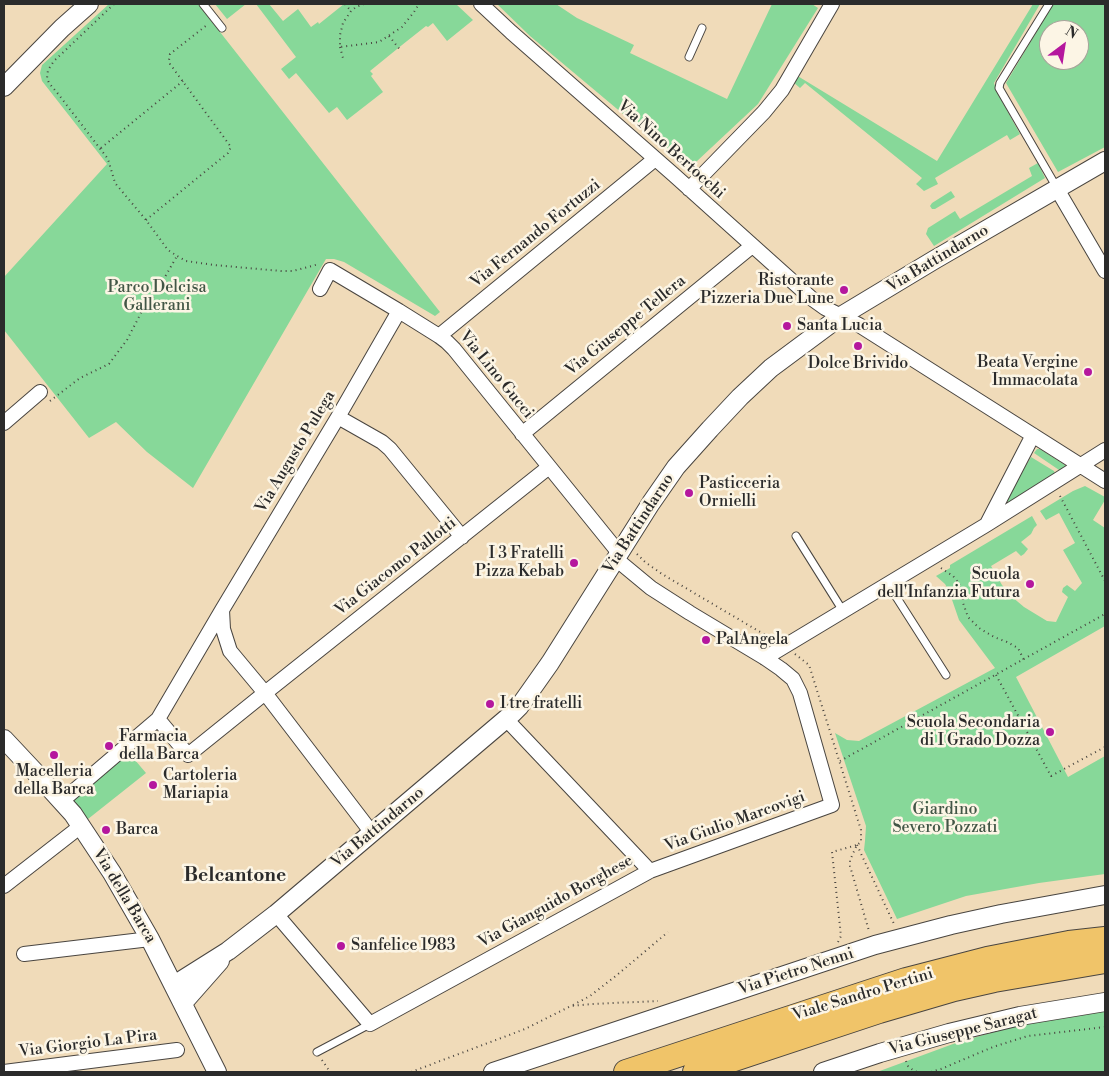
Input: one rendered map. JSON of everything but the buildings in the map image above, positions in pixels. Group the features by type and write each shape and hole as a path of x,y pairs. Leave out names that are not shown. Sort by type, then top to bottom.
{"highway":[{"name":"Viale Sandro Pertini","path":"626,1072 906,980 987,959 1069,943 1105,939"},
{"name":"Viale Sandro Pertini","path":"695,1072 879,1011 954,989 994,980 1105,961"}],"street":[{"path":"4,86 89,4"},
{"name":"Via Nino Bertocchi","path":"481,4 811,298 825,308 859,325 1105,481"},
{"path":"689,189 764,112 777,96 832,4"},
{"name":"Via Fernando Fortuzzi","path":"439,336 656,159"},
{"name":"Via Battindarno","path":"174,985 228,951 276,914 519,707 623,554 651,503 676,467 740,397 771,368 842,316 934,260 1105,161"},
{"path":"1057,189 1105,271"},
{"name":"Via Giuseppe Tellera","path":"522,434 752,246"},
{"name":"Via Lino Gucci","path":"320,289 330,270 439,336 454,349 549,467 651,588 764,658 793,679 800,693 832,805"},
{"name":"Via Augusto Pulega","path":"62,801 158,719 399,311"},
{"path":"4,423 40,392"},
{"path":"338,417 382,442 390,449 462,537"},
{"path":"986,525 1033,435"},
{"path":"764,658 986,525 1105,450"},
{"name":"Via Giacomo Pallotti","path":"158,719 188,755 549,467"},
{"path":"222,610 223,629 230,651"},
{"path":"206,637 230,651 265,693 372,833"},
{"name":"Via Gianguido Borghese","path":"370,1024 650,871 506,719"},
{"name":"Via della Barca","path":"4,739 62,801 112,873 150,939 217,1072"},
{"name":"Via Giulio Marcovigi","path":"650,871 832,805"},
{"path":"4,886 81,826"},
{"name":"Via Pietro Nenni","path":"493,1072 875,945 951,925 1105,895"},
{"path":"276,914 370,1024"},
{"path":"24,954 150,939"},
{"name":"Via Battindarno","path":"183,1003 228,951"},
{"name":"Via Giuseppe Saragat","path":"823,1072 949,1033 1020,1016 1105,1002"},
{"name":"Via Giorgio La Pira","path":"4,1072 177,1050"}],"lane":[{"path":"203,4 222,28"},
{"path":"1049,4 1000,83 999,88 1057,189"},
{"path":"689,57 702,28"},
{"path":"796,536 843,611"},
{"path":"895,595 946,675"},
{"path":"317,1052 370,1024"}],"path":[{"path":"114,4 54,61 47,75 49,83 108,159 115,183 168,250 186,261 196,263 281,271 293,271 323,263"},
{"path":"346,4 352,11"},
{"path":"343,58 340,47 340,35 344,23 356,7 364,4"},
{"path":"340,47 379,42 402,27 418,4"},
{"path":"146,220 228,153 231,147 170,64 170,54 215,19"},
{"path":"389,36 400,50"},
{"path":"101,148 183,82"},
{"path":"40,392 50,402 80,378 109,364 127,340 141,313 154,296 177,256"},
{"path":"1060,496 1105,581"},
{"path":"623,554 645,562 771,639"},
{"path":"941,568 958,582 968,617 979,628 1018,648 1024,660"},
{"path":"840,761 1105,614"},
{"path":"802,658 809,665 861,830 861,842 832,852 841,936 838,942"},
{"path":"996,675 1051,776 1105,747"},
{"path":"857,844 897,929"},
{"path":"857,844 850,860 850,866 870,935"},
{"path":"411,1072 525,1029 590,996 668,932"},
{"path":"571,1006 662,1000"},
{"path":"931,1072 942,1071 993,1047 1028,1036 1105,1027"},
{"path":"317,1052 330,1072"},
{"path":"905,1060 908,1066 918,1072"}],"green space":[{"name":"Parco Delcisa Gallerani","path":"109,4 198,4 440,312 435,316 344,262 326,259 193,488 147,452 116,422 89,438 4,330 4,277 107,164 42,81 40,73 42,65"},
{"path":"215,4 246,4 227,19"},
{"path":"256,4 269,4 283,21 298,9 311,27 318,22 319,24 344,4 456,4 473,20 447,41 433,23 428,27 426,26 402,45 370,71 373,74 371,76 383,92 347,120 337,107 329,113 296,73 289,79 281,69 296,57"},
{"path":"497,4 556,4 577,18 634,45 630,53 727,99 772,4 812,4 818,8 758,104 696,162 687,163 678,160 530,36"},
{"path":"1033,4 1040,4 994,83 1020,134 1010,140 1007,135 935,178 938,184 924,191 916,184 922,178 805,83 800,88 792,81 796,75 937,161"},
{"path":"1053,4 1105,4 1105,147 1058,172 1006,83 1039,28 1039,70 1089,70 1089,20 1043,20"},
{"path":"1038,163 1045,178 934,246 926,234 928,228 955,211 960,219 1032,176 1029,168"},
{"path":"951,191 955,197 932,209 930,206 932,203"},
{"path":"1037,449 1065,465 1062,472 1034,453"},
{"path":"1031,457 1054,471 1056,476 1010,504 1007,501 1008,496"},
{"name":"Giardino Severo Pozzati","path":"1085,486 1105,497 1093,520 1105,528 1105,626 1016,677 1068,777 1105,756 1105,874 966,896 897,919 864,850 866,826 835,733 847,740 859,741 995,668 959,620 949,591 945,584 936,576 950,568 950,565 1032,516 1037,525 1031,534 1021,542 1028,549 1024,554 1021,556 1016,551 991,566 1011,596 1024,607 1047,621 1056,622 1068,597 1062,592 1063,588 1067,585 1075,591 1082,583 1063,550 1075,543 1059,513 1046,520 1040,511"},
{"path":"129,753 146,773 88,819 71,799"},
{"path":"1105,1010 1105,1072 877,1072 953,1044 1037,1019"}],"place":[{"name":"Ristorante Pizzeria Due Lune","path":"844,290"},
{"name":"Santa Lucia","path":"787,326"},
{"name":"Dolce Brivido","path":"858,346"},
{"name":"Beata Vergine Immacolata","path":"1088,372"},
{"name":"Pasticceria Ornielli","path":"689,493"},
{"name":"I 3 Fratelli Pizza Kebab","path":"574,563"},
{"name":"Scuola dell'Infanzia Futura","path":"1030,584"},
{"name":"PalAngela","path":"706,640"},
{"name":"I tre fratelli","path":"490,704"},
{"name":"Scuola Secondaria di I Grado Dozza","path":"1050,732"},
{"name":"Farmacia della Barca","path":"109,746"},
{"name":"Macelleria della Barca","path":"54,755"},
{"name":"Cartoleria Mariapia","path":"153,785"},
{"name":"Barca","path":"106,830"},
{"name":"Sanfelice 1983","path":"341,946"}],"district":[{"name":"Belcantone","path":"235,876"}]}
